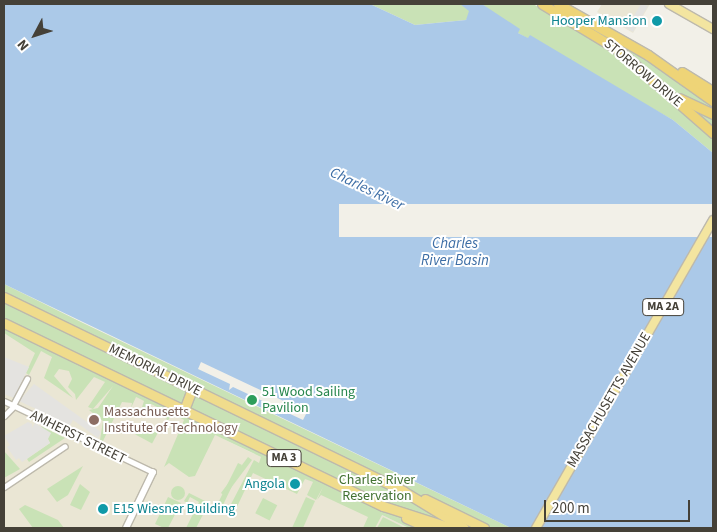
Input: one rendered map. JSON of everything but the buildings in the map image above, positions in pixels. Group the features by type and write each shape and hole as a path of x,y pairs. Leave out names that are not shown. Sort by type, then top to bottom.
{"highway":[{"name":"STORROW DRIVE","path":"542,4 610,44 713,133"},
{"name":"STORROW DRIVE","path":"558,4 635,48 713,101"},
{"path":"635,48 713,91"},
{"path":"666,91 713,114"},
{"name":"MEMORIAL DRIVE","path":"5,298 384,481 464,528"},
{"name":"MEMORIAL DRIVE","path":"4,323 383,506 452,528"},
{"path":"184,410 192,389"},
{"path":"384,481 484,528"},
{"path":"383,506 428,528"}],"main road":[{"path":"669,4 713,29"},
{"name":"MASSACHUSETTS AVENUE","path":"536,528 713,220"}],"street":[{"path":"4,416 13,405 27,378"},
{"name":"AMHERST STREET","path":"4,401 153,472"},
{"path":"4,488 65,446"},
{"path":"126,528 153,472"}],"shaded area":[{"path":"602,4 650,4 633,33 597,12"},
{"path":"641,4 648,6 633,32 617,23 621,17 630,22"},
{"name":"Massachusetts Institute of Technology","path":"4,333 323,487 409,528 4,528"},
{"path":"4,357 29,367 14,398 4,394"},
{"path":"34,384 101,432 98,438 73,420 70,425 19,401"},
{"path":"28,422 32,424 32,428 35,423 51,433 48,439 50,443 22,462 19,458 16,460 7,447 10,445 4,436"}],"green space":[{"path":"370,4 480,4 466,20 415,25"},
{"path":"482,4 533,4 595,40 618,55 713,139 713,153 673,120 518,33"},
{"path":"611,39 673,76 713,106 713,127"},
{"name":"Charles River Reservation","path":"4,284 511,528 409,528 382,515 375,528 363,528 368,517 321,495 317,500 323,487 316,500 307,495 313,482 305,479 297,494 253,473 235,511 229,508 254,460 259,463 261,457 215,435 195,476 189,477 169,463 164,467 184,420 172,414 162,430 167,419 161,415 167,412 151,404 151,411 146,409 142,407 144,401 136,397 131,408 132,403 122,402 103,441 100,440 103,421 89,410 98,408 113,386 93,409 88,407 105,382 94,377 76,400 75,394 68,387 72,379 69,371 59,369 54,376 73,398 44,378 52,357 41,351 29,375 26,373 35,353 4,333"},
{"path":"141,424 158,433 152,444 135,435"},
{"path":"41,426 65,438 29,462 27,459 50,443"},
{"path":"4,451 20,469 4,478"},
{"path":"248,457 252,460 225,496 221,493"},
{"path":"238,463 242,465 223,505 218,503"},
{"path":"83,466 68,495 57,502 47,489"},
{"path":"80,484 90,492 81,510 70,505"},
{"path":"175,486 181,486 185,493 181,500 175,500 171,496 171,490"},
{"path":"189,493 209,503 196,528 186,528 199,502 190,497 187,503 184,501"},
{"path":"168,497 181,503 168,528 164,528 155,524"},
{"path":"306,497 315,501 303,528 292,528"},
{"path":"263,498 277,505 270,520 255,513"},
{"path":"25,505 58,520 64,528 33,528 19,509"},
{"path":"383,517 403,527 377,528"}],"water":[{"name":"Charles River Basin","path":"4,4 370,4 415,25 466,20 469,11 460,4 482,4 520,29 518,33 528,38 530,35 673,120 713,153 713,528 511,528 4,284"}],"pier":[{"path":"339,204 713,204 713,237 339,237"},
{"path":"201,362 307,412 303,420 233,387 229,390 230,384 198,369"}],"place":[{"name":"Hooper Mansion","path":"657,21"},
{"name":"51 Wood Sailing Pavilion","path":"252,400"},
{"name":"Massachusetts Institute of Technology","path":"94,420"},
{"name":"Angola","path":"295,484"},
{"name":"E15 Wiesner Building","path":"103,509"}],"water label":[{"name":"Charles River","path":"367,189"}]}
